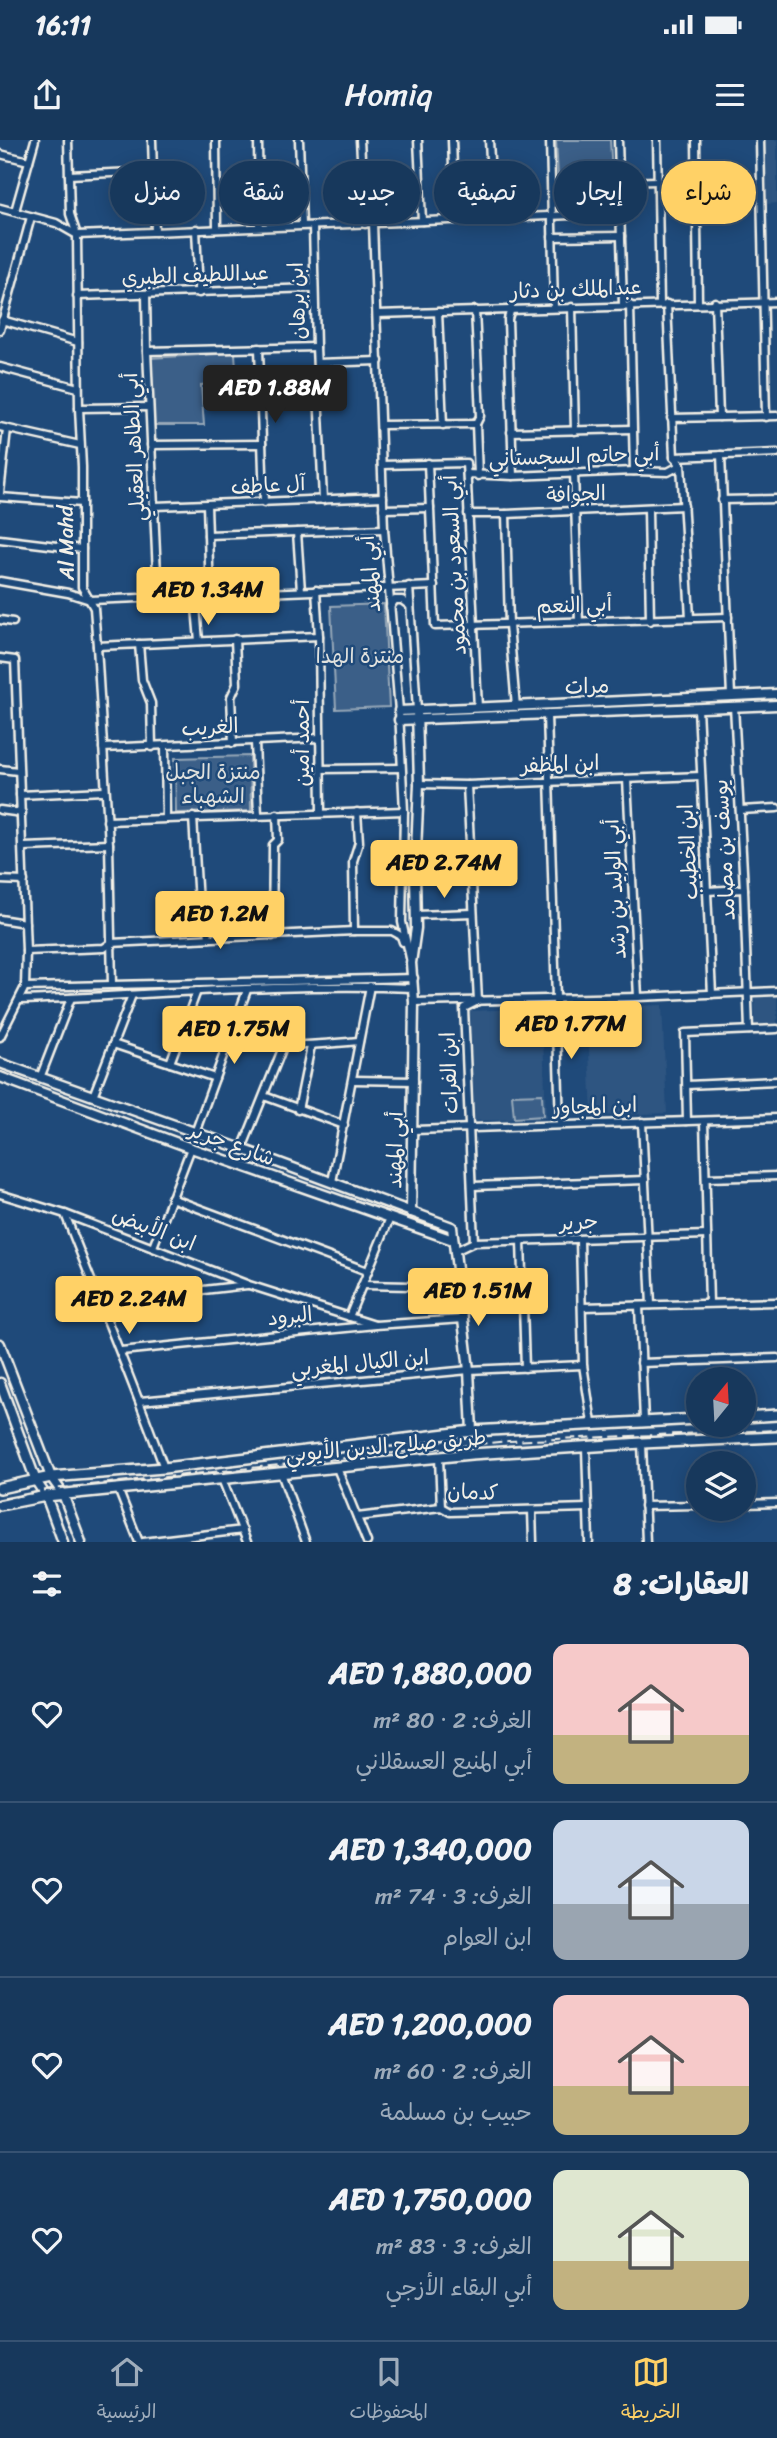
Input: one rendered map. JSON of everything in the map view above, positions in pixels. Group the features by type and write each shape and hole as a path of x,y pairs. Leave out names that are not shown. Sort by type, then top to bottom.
{"main road":[{"name":"مرات","path":"439,714 478,708 777,694"},
{"name":"مرات","path":"399,715 547,715 777,705"},
{"name":"أبي المهند","path":"411,1212 414,1002 411,963 416,915 419,784 417,715"},
{"name":"شارع جرير","path":"0,1063 452,1227 453,1240 191,1148 0,1077"},
{"path":"453,1240 469,1370 472,1431"},
{"path":"0,1344 51,1477 63,1494 81,1542"},
{"path":"0,1383 36,1481 46,1496 63,1542"},
{"path":"756,1416 777,1415"},
{"name":"طريق صلاح الدين الأيوبي","path":"0,1488 51,1477 163,1468 472,1431 686,1419"},
{"name":"طريق صلاح الدين الأيوبي","path":"0,1505 63,1494 439,1458 642,1443 777,1437"},
{"path":"33,1471 44,1470 46,1462"},
{"path":"75,1475 69,1484 71,1489 80,1493"}],"street":[{"path":"15,211 35,140"},
{"name":"Al Mahd","path":"68,140 70,214 76,235 82,587 94,608 97,646 109,844 113,985"},
{"path":"152,140 153,161"},
{"path":"216,140 217,228"},
{"path":"258,140 259,226"},
{"path":"299,140 302,225"},
{"name":"أبي المهند","path":"360,140 362,161"},
{"path":"418,140 422,221 434,221"},
{"path":"452,140 453,161"},
{"path":"489,140 490,161"},
{"path":"550,140 554,307"},
{"path":"618,140 619,161"},
{"path":"657,140 663,304 671,418 674,457 681,465"},
{"path":"696,140 698,303"},
{"path":"760,140 766,417"},
{"path":"0,153 29,161"},
{"path":"69,175 110,174"},
{"path":"647,181 657,181"},
{"path":"0,208 56,223 76,235 350,224"},
{"path":"540,216 554,216"},
{"path":"0,331 31,217"},
{"path":"155,224 155,232"},
{"name":"أبي المهند","path":"369,224 377,314 384,528 404,811 402,922 411,963"},
{"path":"621,224 634,471"},
{"name":"ابن برهان","path":"313,226 323,500"},
{"path":"196,229 199,293"},
{"path":"552,237 621,236"},
{"name":"عبداللطيف الطبري","path":"77,296 314,288"},
{"name":"أبي الطاهر العقيلي","path":"146,294 158,597"},
{"path":"715,302 719,417"},
{"name":"عبدالملك بن دثار","path":"377,314 777,302"},
{"path":"572,307 575,431"},
{"path":"511,309 508,319 513,477"},
{"path":"475,310 480,416 476,424 478,476"},
{"path":"438,312 443,425"},
{"path":"1,320 78,342"},
{"path":"147,351 316,347"},
{"path":"259,348 264,503"},
{"path":"317,363 379,361"},
{"path":"0,367 78,388"},
{"path":"79,408 149,407"},
{"path":"671,418 777,416"},
{"path":"382,425 476,424"},
{"path":"80,445 4,428 0,495 82,503"},
{"path":"511,432 632,429"},
{"path":"151,445 262,444"},
{"name":"أبي حاتم السجستاني","path":"674,457 777,453"},
{"path":"721,455 731,696"},
{"path":"0,581 68,593 90,600 433,586 428,463"},
{"name":"أبي السعود بن محمود","path":"382,465 467,463 478,708"},
{"name":"أبي حاتم السجستاني","path":"467,474 513,477 668,471 681,465 690,618"},
{"path":"573,473 579,622"},
{"name":"آل عاطف","path":"155,506 383,497"},
{"path":"722,500 777,499"},
{"path":"207,505 209,595"},
{"name":"الجوافة","path":"468,514 684,506"},
{"path":"383,509 430,508"},
{"path":"648,509 650,621"},
{"path":"506,514 509,625 516,707"},
{"path":"208,535 384,528"},
{"path":"297,532 301,591"},
{"path":"0,539 82,550"},
{"name":"أبي المهند","path":"409,586 417,715"},
{"name":"أبي النعم","path":"433,586 435,626 728,617"},
{"name":"أحمد أمين","path":"316,590 321,813"},
{"path":"195,596 199,641"},
{"path":"390,608 395,600 402,600 410,606"},
{"path":"0,620 13,622"},
{"path":"97,646 319,636"},
{"path":"233,743 231,697 237,684 235,639"},
{"path":"139,644 142,680 151,703 152,747"},
{"path":"0,658 15,660 26,951 25,988 0,1037"},
{"name":"يوسف بن مصامد","path":"734,706 749,1030"},
{"name":"ابن الخطيب","path":"698,708 712,994"},
{"path":"547,715 560,1124"},
{"name":"الغريب","path":"103,748 320,738"},
{"path":"256,742 258,815"},
{"path":"165,747 166,818"},
{"path":"321,769 401,768"},
{"path":"0,769 18,771"},
{"name":"ابن المظفر","path":"419,784 467,785 701,776"},
{"name":"أبي الوليد بن رشد","path":"627,779 638,997"},
{"name":"ابن الفرات","path":"467,785 478,1001 464,1008 474,1242"},
{"path":"20,795 104,790"},
{"path":"740,810 777,808"},
{"path":"0,810 22,813"},
{"path":"107,821 404,811"},
{"path":"354,932 354,862 359,842 356,813"},
{"path":"272,936 273,845 278,840 277,814"},
{"path":"193,817 198,904 206,908 209,938"},
{"path":"24,847 109,844"},
{"path":"0,880 24,881"},
{"path":"707,891 744,888"},
{"path":"416,915 473,913"},
{"path":"0,919 25,923"},
{"path":"26,951 104,948 111,943 392,931 401,936 411,963"},
{"path":"25,988 413,983"},
{"path":"20,1000 413,983"},
{"path":"332,1182 370,986"},
{"path":"195,1133 247,990"},
{"path":"170,1063 197,991"},
{"path":"414,1002 777,991"},
{"path":"93,1096 132,995"},
{"path":"40,1077 71,998"},
{"path":"687,1121 685,1033 777,1029"},
{"path":"228,1041 283,1047 359,1041"},
{"path":"113,1044 215,1078"},
{"path":"298,1110 311,1046"},
{"path":"242,1149 283,1047"},
{"path":"353,1080 414,1081"},
{"path":"687,1085 777,1081"},
{"path":"264,1096 344,1125"},
{"name":"ابن المجاور","path":"414,1130 777,1118"},
{"path":"704,1121 709,1303"},
{"path":"642,1122 651,1305"},
{"path":"153,1247 191,1148"},
{"path":"706,1178 777,1176"},
{"path":"472,1186 645,1180"},
{"name":"ابن الأبيض","path":"0,1194 65,1214 249,1285 375,1325"},
{"path":"171,1198 368,1271"},
{"path":"65,1214 121,1351 163,1468"},
{"path":"349,1317 390,1218"},
{"name":"جرير","path":"455,1251 474,1242 707,1235"},
{"path":"580,1240 583,1365 592,1423"},
{"path":"521,1241 525,1368"},
{"path":"99,1302 249,1285"},
{"path":"362,1285 460,1287"},
{"path":"582,1307 777,1302"},
{"path":"639,1306 644,1421"},
{"name":"البرود","path":"121,1351 375,1325 463,1319"},
{"path":"640,1363 777,1359"},
{"name":"ابن الكيال المغربي","path":"140,1401 469,1370 583,1365"},
{"path":"642,1443 646,1542"},
{"path":"586,1448 589,1542"},
{"path":"439,1458 441,1507"},
{"path":"337,1468 367,1542"},
{"path":"281,1473 306,1542"},
{"path":"222,1479 247,1542"},
{"path":"118,1489 141,1542 243,1530"},
{"path":"756,1504 777,1503"},
{"path":"644,1506 686,1505"},
{"name":"كدمان","path":"357,1517 441,1507 450,1512 588,1508"},
{"path":"532,1510 533,1542"}],"shaded area":[{"path":"765,140 777,140 777,203 767,204"},
{"path":"777,996 777,1025 755,1026 755,998"},
{"path":"662,1005 667,1113 592,1116 587,1008"},
{"path":"542,1008 546,1118 474,1121 470,1011"}],"green space":[{"path":"556,140 610,140 611,161 557,161"},
{"path":"235,353 236,370 247,372 246,381 201,385 204,425 152,425 149,358"},
{"name":"منتزة الهدا","path":"384,604 389,707 336,709 331,606"},
{"name":"منتزة الجبل الشهباء","path":"250,756 251,811 176,813 175,758"},
{"path":"542,1094 543,1116 514,1118 512,1095"}],"railway":[{"path":"0,1500 51,1489 508,1441 777,1430"}]}
